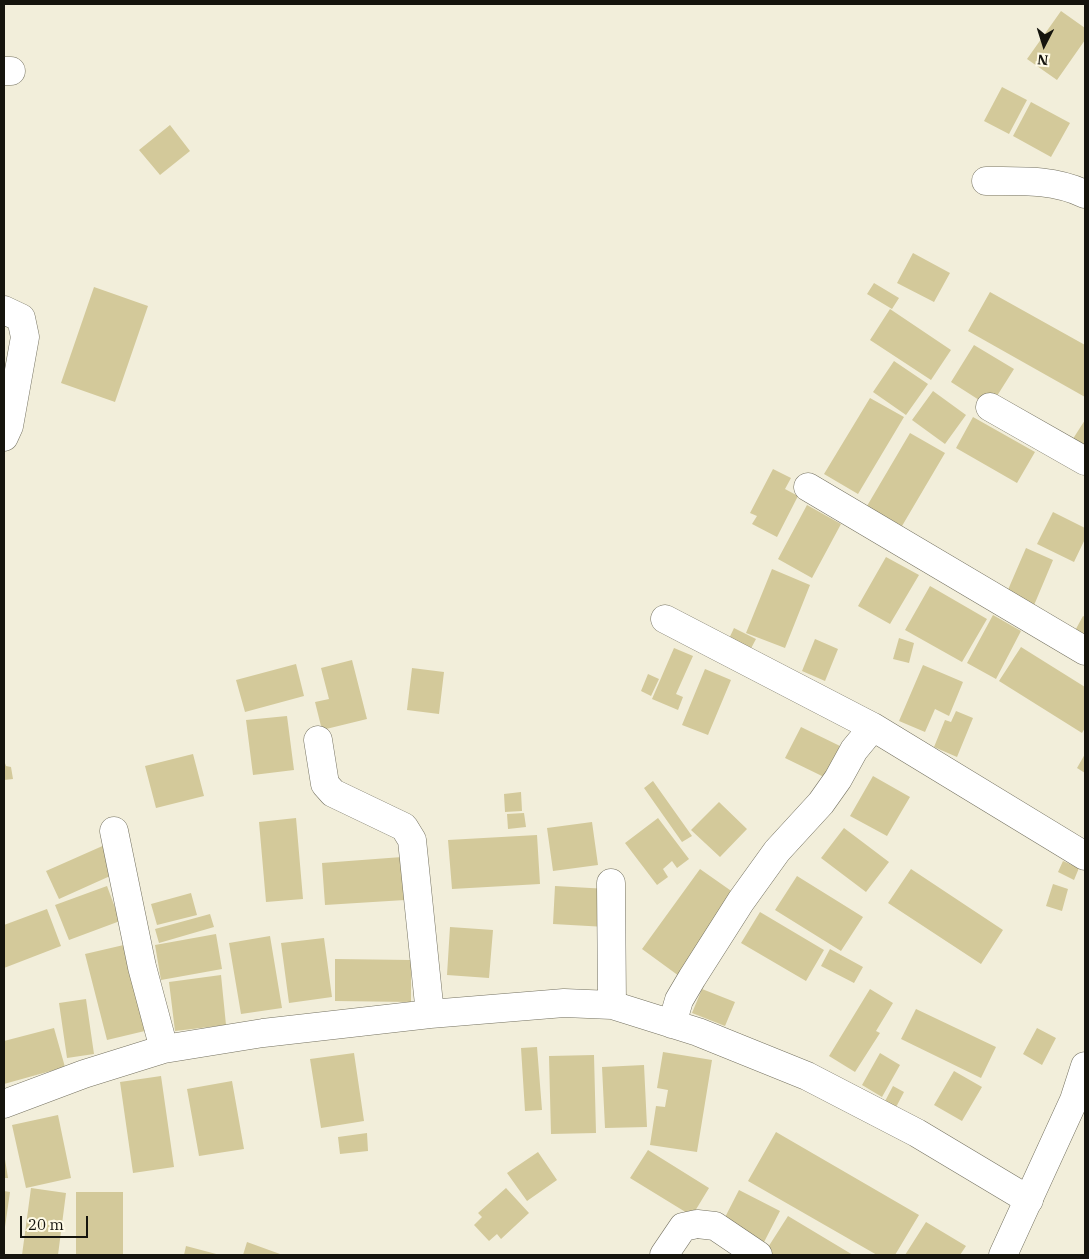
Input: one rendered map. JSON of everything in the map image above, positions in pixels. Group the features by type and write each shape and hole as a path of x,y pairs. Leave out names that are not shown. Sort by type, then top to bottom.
{"street":[{"path":"986,181 1038,181 1072,188 1085,194"},
{"path":"4,310 21,318 25,337 9,426 4,437"},
{"path":"990,407 1085,461"},
{"path":"808,487 1085,651"},
{"path":"665,619 873,727 1085,856"},
{"path":"672,1024 680,1000 740,901 777,851 821,803 838,779 854,750 873,727"},
{"path":"318,740 325,784 333,793 404,827 412,840 430,1014"},
{"path":"114,831 142,968 164,1048"},
{"path":"611,883 612,1005"},
{"path":"4,1104 84,1074 164,1048 263,1033 430,1014 564,1003 612,1005 698,1032 807,1076 917,1132 1029,1200"},
{"path":"1003,1255 1029,1200 1080,1103 1085,1066"},
{"path":"664,1255 683,1227 697,1224 715,1226 758,1255"}],"building":[{"path":"1061,11 1085,28 1085,40 1057,80 1027,59"},
{"path":"1002,87 1027,100 1009,134 984,121"},
{"path":"1031,102 1070,123 1051,157 1013,136"},
{"path":"170,125 190,151 160,175 139,150"},
{"path":"913,253 950,273 934,302 897,283"},
{"path":"874,283 899,298 892,309 867,294"},
{"path":"94,287 148,306 115,402 61,383"},
{"path":"990,292 1085,345 1085,397 968,331"},
{"path":"890,309 951,350 931,380 870,340"},
{"path":"974,345 1014,369 990,407 951,382"},
{"path":"894,361 928,384 906,415 873,392"},
{"path":"933,391 966,415 945,444 912,420"},
{"path":"870,398 904,417 858,494 824,474"},
{"path":"973,417 1035,452 1017,483 956,448"},
{"path":"1085,420 1085,456 1069,445"},
{"path":"910,433 945,453 902,526 867,506"},
{"path":"773,469 791,478 785,489 798,496 777,537 752,524 757,516 750,513"},
{"path":"807,505 841,524 812,578 778,559"},
{"path":"1053,512 1085,528 1085,539 1074,562 1037,544"},
{"path":"1026,548 1053,560 1032,610 1004,599"},
{"path":"886,557 919,575 890,624 858,606"},
{"path":"772,569 810,585 785,648 746,633"},
{"path":"930,586 987,619 962,662 905,630"},
{"path":"993,615 1021,631 996,679 967,663"},
{"path":"1083,616 1085,617 1085,646 1071,638"},
{"path":"734,628 756,639 747,656 726,645"},
{"path":"899,638 914,643 909,663 893,659"},
{"path":"815,639 838,649 825,681 802,671"},
{"path":"1021,647 1085,687 1085,728 1082,733 999,681"},
{"path":"674,648 693,656 676,694 683,697 678,710 652,699"},
{"path":"352,660 367,719 322,730 315,702 329,699 321,668"},
{"path":"296,664 304,696 245,712 236,680"},
{"path":"923,665 963,682 949,716 935,709 925,732 899,721"},
{"path":"412,668 444,672 439,714 407,710"},
{"path":"705,669 731,680 708,735 682,725"},
{"path":"648,674 659,679 651,696 641,691"},
{"path":"956,711 973,718 957,757 934,747 945,720 951,722"},
{"path":"287,716 294,770 253,775 246,720"},
{"path":"801,727 840,746 824,777 785,758"},
{"path":"193,754 204,796 156,808 145,766"},
{"path":"1085,754 1085,773 1077,768"},
{"path":"4,760 6,766 11,767 13,779 4,780"},
{"path":"873,776 910,797 887,836 850,816"},
{"path":"653,781 692,836 682,842 644,788"},
{"path":"521,792 522,811 505,812 504,794"},
{"path":"719,802 747,829 720,857 691,830"},
{"path":"524,813 526,827 508,829 507,814"},
{"path":"296,818 303,899 266,902 259,822"},
{"path":"658,818 689,859 677,868 672,861 663,869 668,877 657,885 625,843"},
{"path":"592,822 598,865 553,871 547,828"},
{"path":"844,828 889,862 866,892 821,858"},
{"path":"537,835 540,884 452,889 448,840"},
{"path":"107,844 119,872 59,899 46,871"},
{"path":"402,857 405,900 325,905 322,863"},
{"path":"1063,861 1079,868 1074,880 1058,872"},
{"path":"700,869 737,895 679,976 642,949"},
{"path":"911,869 1003,930 981,964 888,903"},
{"path":"797,876 863,917 841,951 775,910"},
{"path":"1053,884 1068,889 1062,911 1046,906"},
{"path":"107,886 120,921 69,940 55,905"},
{"path":"555,886 608,889 606,927 553,924"},
{"path":"191,893 197,915 157,925 151,904"},
{"path":"47,909 61,946 4,968 4,925"},
{"path":"760,912 824,950 806,981 741,943"},
{"path":"210,914 214,927 159,943 155,929"},
{"path":"450,927 493,930 489,978 447,975"},
{"path":"216,934 222,969 161,980 155,945"},
{"path":"270,936 282,1008 241,1014 229,943"},
{"path":"324,938 332,997 289,1003 281,943"},
{"path":"128,944 149,1030 107,1040 85,954"},
{"path":"830,949 863,967 854,983 821,966"},
{"path":"335,959 411,960 411,1002 335,1001"},
{"path":"221,975 226,1025 175,1031 169,982"},
{"path":"702,989 735,1002 725,1026 692,1013"},
{"path":"870,989 893,1003 876,1031 880,1033 855,1072 829,1056"},
{"path":"86,999 94,1054 67,1058 59,1003"},
{"path":"916,1009 996,1047 981,1078 901,1039"},
{"path":"54,1028 65,1067 4,1084 4,1041"},
{"path":"1037,1028 1056,1038 1042,1065 1023,1054"},
{"path":"537,1047 542,1110 525,1111 521,1048"},
{"path":"663,1052 712,1060 697,1152 650,1145 656,1106 665,1107 668,1090 657,1088"},
{"path":"354,1053 364,1121 321,1128 310,1059"},
{"path":"880,1053 900,1065 882,1097 862,1085"},
{"path":"594,1055 596,1133 551,1134 549,1056"},
{"path":"644,1065 647,1127 605,1128 602,1067"},
{"path":"954,1071 982,1087 962,1121 934,1105"},
{"path":"161,1076 174,1167 133,1173 120,1082"},
{"path":"232,1081 244,1149 199,1156 187,1089"},
{"path":"893,1086 904,1092 894,1111 883,1105"},
{"path":"58,1115 71,1178 26,1188 12,1125"},
{"path":"776,1132 919,1215 895,1255 877,1255 748,1181"},
{"path":"367,1133 368,1151 340,1154 338,1137"},
{"path":"648,1150 709,1188 692,1216 630,1178"},
{"path":"538,1152 557,1180 527,1201 507,1173"},
{"path":"4,1153 8,1178 4,1178"},
{"path":"31,1188 66,1193 58,1255 22,1255"},
{"path":"506,1188 529,1213 501,1239 497,1234 489,1241 474,1225 482,1217 478,1213"},
{"path":"739,1190 780,1211 761,1248 720,1227"},
{"path":"4,1191 10,1192 5,1227 4,1227"},
{"path":"76,1192 123,1192 123,1255 76,1255"},
{"path":"788,1216 853,1255 770,1255 765,1252"},
{"path":"926,1222 966,1246 960,1255 905,1255"},
{"path":"247,1242 280,1254 280,1255 243,1255"},
{"path":"186,1246 220,1255 184,1255"}]}
